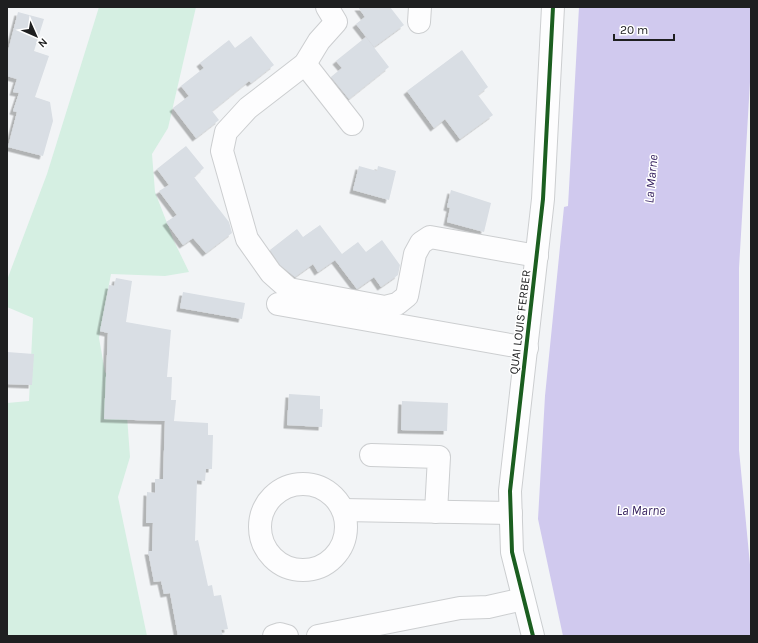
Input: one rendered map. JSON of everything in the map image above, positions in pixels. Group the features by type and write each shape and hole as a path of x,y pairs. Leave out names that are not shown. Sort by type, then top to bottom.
{"street":[{"path":"327,7 336,22 319,40 305,64 248,108 226,132 222,151 248,239 271,273 289,290 385,307 397,304 406,296 415,254 421,243 430,237 537,256"},
{"name":"QUAI LOUIS FERBER","path":"533,636 512,552 510,491 537,256 542,199 553,7"},
{"path":"305,64 352,124"},
{"path":"278,304 527,348"},
{"path":"370,455 440,457 436,512"},
{"path":"343,510 511,513"},
{"path":"318,636 460,608 488,607 523,599"},
{"path":"274,636 280,634 287,636"}],"green space":[{"path":"99,7 196,7 168,128 152,154 155,192 174,241 189,272 165,276 111,274 99,338 105,372 126,402 130,457 118,497 147,636 7,636 7,403 29,401 33,318 7,307 7,280 47,174"}],"water":[{"name":"La Marne","path":"579,7 751,7 751,65 739,268 739,450 751,575 751,636 563,636 538,519 545,396 564,207 568,206"}],"building":[{"path":"358,7 390,7 404,25 374,47 356,24 365,17"},
{"path":"18,12 44,19 34,51 49,56 35,97 50,102 53,121 43,156 8,147 17,112 13,111 19,93 13,92 17,79 7,76 7,55"},
{"path":"251,36 274,65 251,83 249,81 212,111 219,120 196,138 173,108 189,96 181,86 204,68 200,63 229,40 235,48"},
{"path":"366,37 389,67 349,99 331,77 342,68 336,61"},
{"path":"462,50 488,87 478,95 493,115 460,139 445,119 434,128 407,91"},
{"path":"186,146 204,168 194,177 229,222 232,233 206,253 193,238 183,245 166,222 177,215 159,191 169,185 157,169"},
{"path":"359,166 377,171 378,166 396,171 389,200 353,190"},
{"path":"451,190 491,203 484,232 447,222 450,208 447,207"},
{"path":"320,225 342,254 358,242 366,252 382,240 400,265 398,275 381,287 374,277 357,289 335,260 318,272 313,264 295,277 280,265 270,250 297,229 303,237"},
{"path":"116,278 132,281 126,322 171,330 167,377 172,377 171,400 176,400 173,421 208,423 208,435 213,435 212,469 206,469 205,481 197,480 195,541 198,540 208,586 212,585 214,596 221,595 228,629 221,630 223,636 178,636 170,593 164,594 161,581 154,582 148,551 152,551 153,523 146,523 147,492 155,493 155,479 163,479 165,421 104,419 108,333 100,331 109,285 114,286"},
{"path":"183,292 245,303 242,319 180,308"},
{"path":"7,352 34,354 32,385 7,384"},
{"path":"289,394 320,396 320,409 323,409 322,427 287,425"},
{"path":"402,401 448,403 447,431 401,430"}],"cycle path":[{"path":"533,636 512,552 510,491 543,199 553,7"}]}
